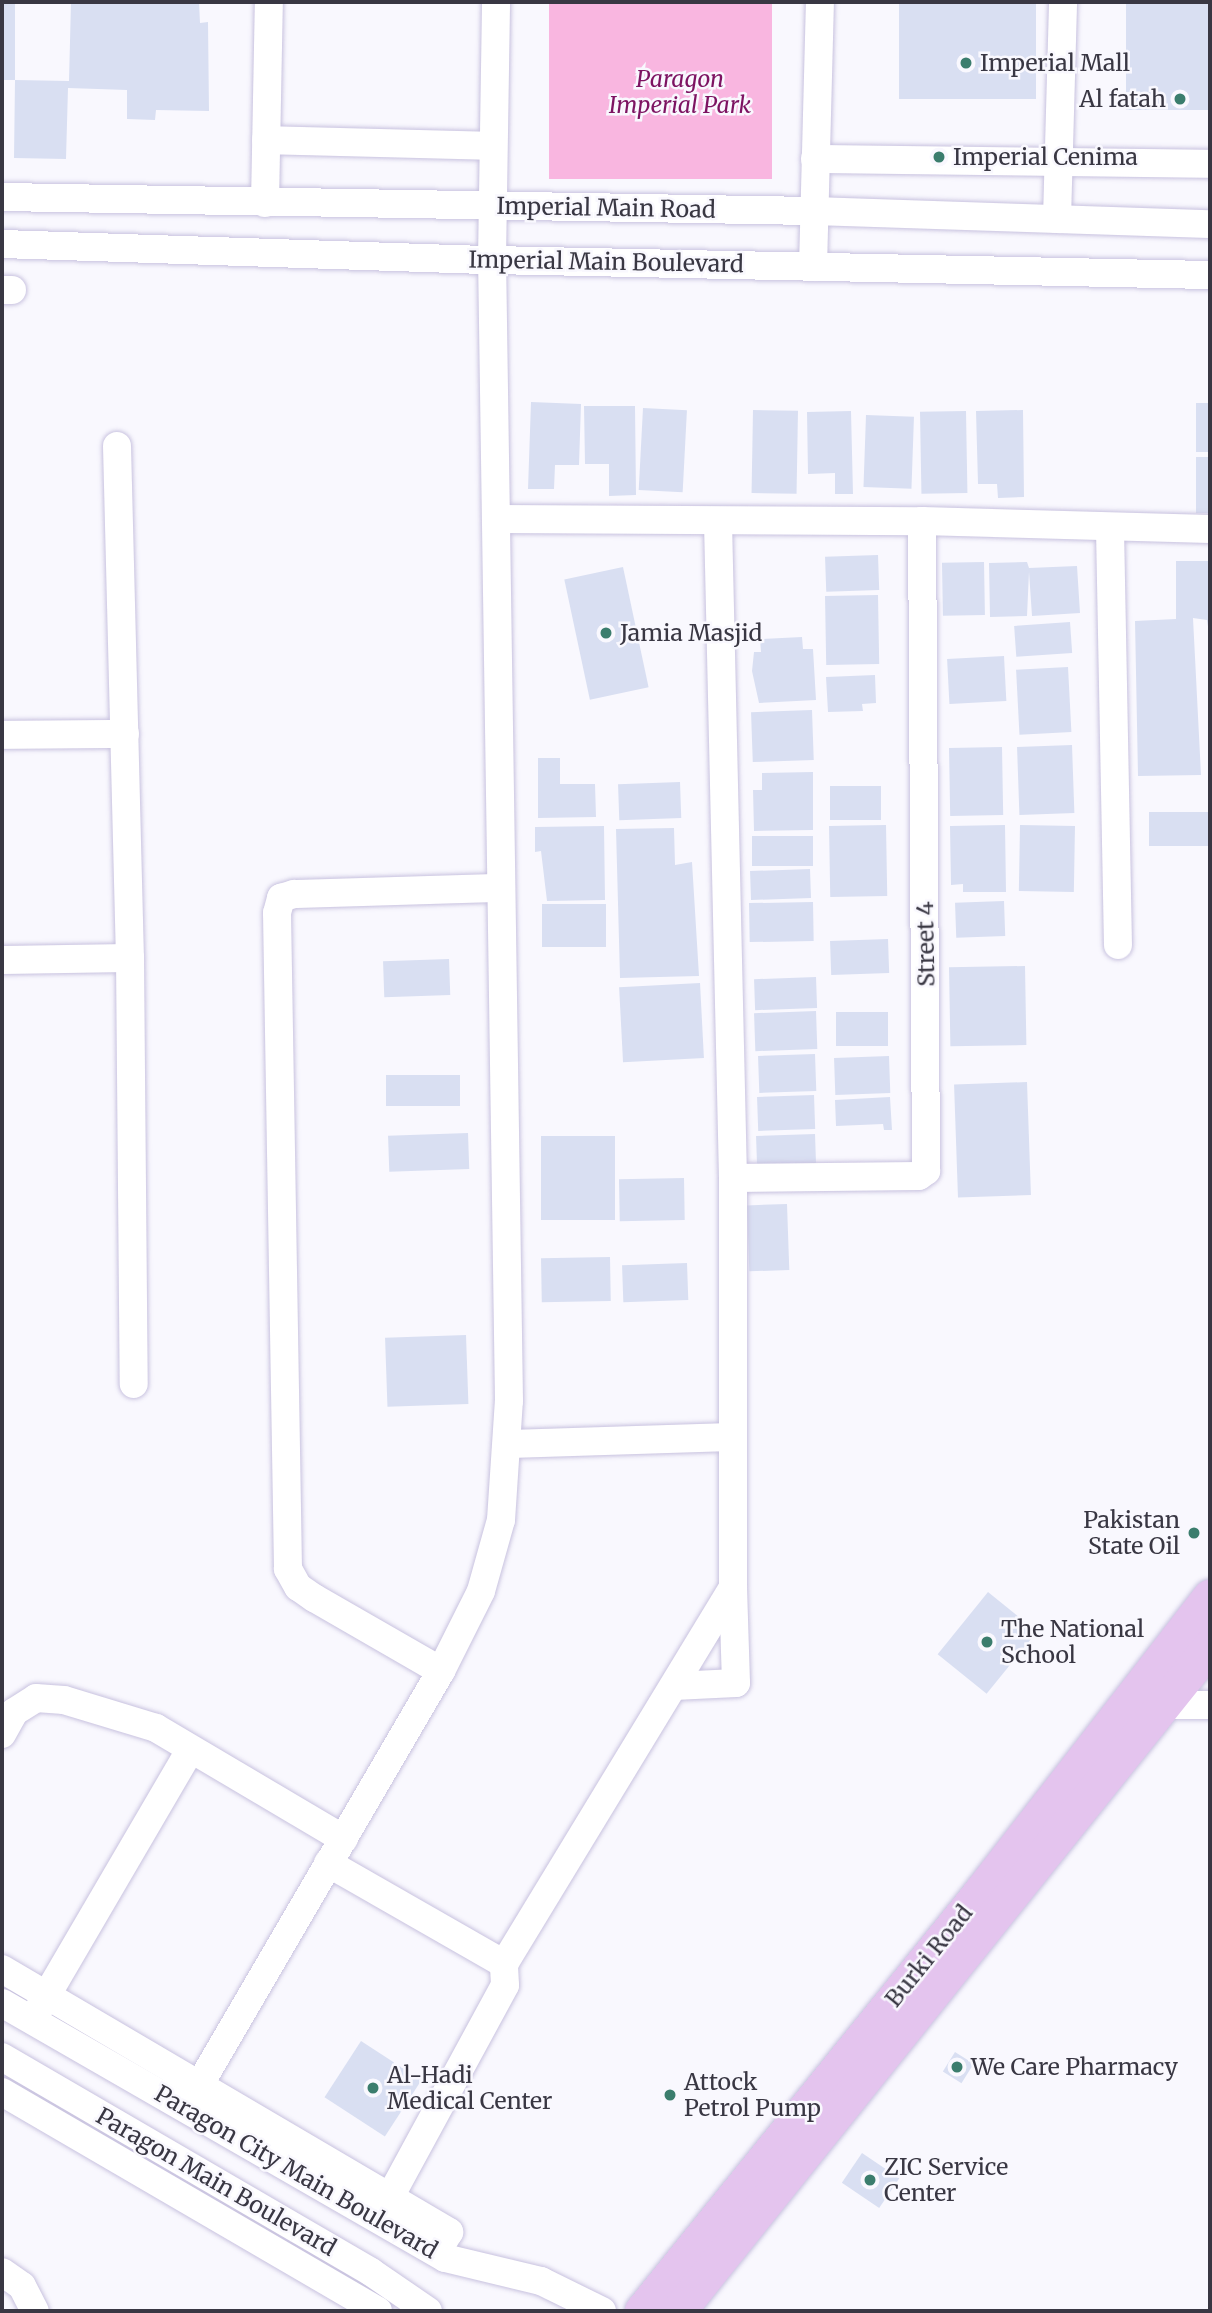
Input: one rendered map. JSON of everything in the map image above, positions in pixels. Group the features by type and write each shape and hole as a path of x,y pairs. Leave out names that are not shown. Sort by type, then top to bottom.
{"main road":[{"name":"Burki Road","path":"642,2311 980,1893 1210,1597"},
{"name":"Burki Road","path":"678,2311 1210,1646"}],"street":[{"path":"265,203 269,2"},
{"path":"192,2097 441,1671 481,1591 501,1520 508,1444 498,888 497,519 492,260 496,2"},
{"path":"813,267 820,2"},
{"path":"1057,219 1063,2"},
{"path":"266,140 493,146"},
{"path":"815,159 1210,164"},
{"name":"Imperial Main Road","path":"2,197 813,211 1210,223"},
{"name":"Imperial Main Boulevard","path":"2,244 492,260 1210,275"},
{"path":"117,446 130,958 134,1384"},
{"path":"497,519 922,521 1111,529 1210,529"},
{"path":"674,1686 736,1683 733,1588 733,1178 718,521"},
{"name":"Street 4","path":"733,1178 919,1175 926,1171 922,521"},
{"path":"1111,529 1118,946"},
{"path":"2,736 125,734"},
{"path":"441,1671 314,1598 298,1587 288,1569 277,913 281,898 294,894 498,888"},
{"path":"2,960 130,958"},
{"path":"508,1444 733,1437"},
{"path":"390,2197 505,1985 504,1964 733,1588"},
{"path":"2,1734 15,1712 36,1698 64,1700 156,1728 189,1752 344,1839"},
{"path":"1163,1705 1210,1705"},
{"path":"32,2020 189,1752"},
{"path":"328,1863 504,1964"},
{"path":"2,1969 47,1996 192,2097 390,2197 449,2232 436,2252"},
{"name":"Paragon City Main Boulevard","path":"2,2003 192,2097 436,2252 541,2281 602,2311"},
{"name":"Paragon Main Boulevard","path":"2,2057 234,2192 393,2302 428,2311"},
{"path":"2,2092 378,2311"},
{"path":"219,2219 234,2192"},
{"path":"2,2272 22,2286 34,2311"}],"green space":[{"name":"Paragon Imperial Park","path":"549,2 772,2 772,179 549,179"}],"building":[{"path":"2,2 15,2 15,80 2,80"},
{"path":"71,2 199,2 200,23 208,22 209,111 156,110 155,120 127,119 127,90 68,88 66,159 14,158 15,80 69,81"},
{"name":"Imperial Mall","path":"899,2 1036,2 1036,99 899,99"},
{"path":"1126,2 1210,2 1210,110 1126,110"},
{"path":"531,402 581,404 579,465 555,465 554,489 528,489"},
{"path":"1196,403 1210,403 1210,452 1196,452"},
{"path":"584,406 635,406 636,495 609,496 609,464 585,464"},
{"path":"643,408 687,410 683,492 639,490"},
{"path":"753,410 798,411 797,494 752,493"},
{"path":"1023,410 1024,497 998,498 997,484 978,484 976,411"},
{"path":"851,411 853,494 835,494 835,473 808,474 807,412"},
{"path":"966,411 967,493 921,494 920,412"},
{"path":"866,415 914,417 911,489 863,487"},
{"path":"1196,457 1210,457 1210,513 1196,513"},
{"path":"878,555 879,590 826,592 825,557"},
{"path":"1176,561 1210,561 1210,640 1207,620 1193,618 1201,775 1138,776 1135,621 1176,619"},
{"path":"984,562 985,615 943,616 942,563"},
{"path":"1027,562 1029,568 1077,566 1080,613 1032,616 1029,572 1027,616 990,617 989,563"},
{"name":"Jamia Masjid","path":"623,567 649,687 590,700 564,579"},
{"path":"878,595 879,664 826,665 825,596"},
{"path":"1070,622 1072,653 1016,657 1014,626"},
{"path":"802,637 803,649 813,649 816,700 759,703 752,671 754,652 761,652 760,639"},
{"path":"1004,656 1006,701 949,704 947,659"},
{"path":"1068,667 1071,732 1019,735 1016,670"},
{"path":"875,675 876,703 862,704 863,711 828,712 826,677"},
{"path":"812,710 814,760 753,762 751,712"},
{"path":"1072,745 1074,813 1019,815 1017,747"},
{"path":"1002,747 1003,815 950,816 949,748"},
{"path":"538,758 560,758 560,784 595,784 596,817 538,818"},
{"path":"813,772 813,830 754,831 753,790 762,790 762,773"},
{"path":"680,782 681,818 619,820 618,784"},
{"path":"830,786 881,786 881,820 830,820"},
{"path":"1149,812 1210,812 1210,846 1149,846"},
{"path":"886,825 887,896 830,897 829,826"},
{"path":"1005,825 1006,892 963,892 963,884 951,885 950,826"},
{"path":"1020,825 1075,826 1074,892 1019,891"},
{"path":"604,826 605,900 547,901 541,851 535,852 535,827"},
{"path":"674,828 675,865 692,862 699,976 620,978 616,829"},
{"path":"752,836 813,836 813,866 752,866"},
{"path":"810,869 811,898 751,900 750,871"},
{"path":"1004,901 1005,936 956,938 955,903"},
{"path":"813,902 814,941 750,942 749,903"},
{"path":"542,904 606,904 606,947 542,947"},
{"path":"888,939 889,973 831,975 830,941"},
{"path":"449,959 450,995 384,997 383,961"},
{"path":"1025,966 1026,1045 950,1046 949,967"},
{"path":"816,977 817,1008 755,1010 754,979"},
{"path":"700,983 704,1058 623,1062 619,987"},
{"path":"816,1011 817,1049 755,1051 754,1013"},
{"path":"836,1012 888,1012 888,1046 836,1046"},
{"path":"815,1054 816,1091 759,1093 758,1056"},
{"path":"889,1056 890,1093 835,1095 834,1058"},
{"path":"386,1075 460,1075 460,1106 386,1106"},
{"path":"1027,1082 1031,1195 958,1197 954,1085"},
{"path":"814,1095 815,1129 758,1131 757,1097"},
{"path":"890,1097 892,1130 884,1130 883,1124 836,1126 835,1100"},
{"path":"468,1133 469,1169 389,1172 388,1136"},
{"path":"815,1134 816,1169 757,1171 756,1136"},
{"path":"541,1136 615,1136 615,1220 541,1220"},
{"path":"684,1178 685,1220 620,1221 619,1179"},
{"path":"787,1204 789,1270 749,1271 747,1205"},
{"path":"610,1257 611,1301 542,1302 541,1258"},
{"path":"687,1263 688,1300 623,1302 622,1265"},
{"path":"466,1335 468,1404 387,1407 385,1338"},
{"name":"The National School","path":"988,1592 1037,1632 987,1694 938,1654"},
{"name":"Al-Hadi Medical Center","path":"361,2041 421,2080 385,2136 325,2097"},
{"name":"We Care Pharmacy","path":"955,2052 974,2064 961,2083 943,2072"},
{"name":"ZIC Service Center","path":"862,2153 899,2178 879,2208 842,2183"}],"place":[{"name":"Imperial Mall","path":"966,63"},
{"name":"Al fatah","path":"1180,99"},
{"name":"Imperial Cenima","path":"939,157"},
{"name":"Jamia Masjid","path":"606,633"},
{"name":"Pakistan State Oil","path":"1194,1533"},
{"name":"The National School","path":"987,1642"},
{"name":"We Care Pharmacy","path":"957,2067"},
{"name":"Al-Hadi Medical Center","path":"373,2088"},
{"name":"Attock Petrol Pump","path":"670,2095"},
{"name":"ZIC Service Center","path":"870,2180"}]}
